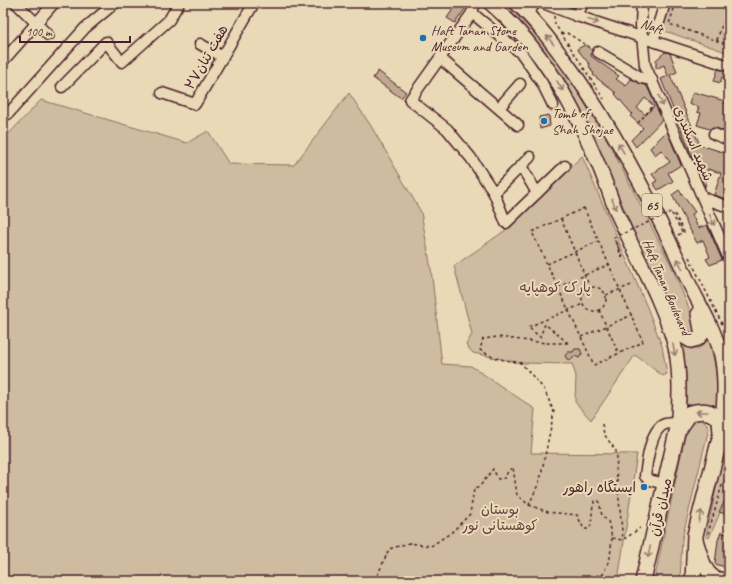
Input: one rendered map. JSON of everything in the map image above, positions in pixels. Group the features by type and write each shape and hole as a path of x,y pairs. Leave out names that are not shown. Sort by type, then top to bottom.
{"highway":[{"name":"65","path":"678,427 690,413 702,410 712,412 720,420 721,434 701,535 696,577"},
{"name":"میدان قرآن","path":"643,581 678,427"}],"main road":[{"name":"Haft Tanan Boulevard","path":"490,3 528,40 552,72 567,96 596,157 616,211 658,304 675,348 678,382 678,427"},
{"name":"Haft Tanan Boulevard","path":"516,3 532,8 621,147 665,231 691,289 707,319 720,354 724,381 721,434"},
{"path":"658,304 684,337 691,341 698,339 702,335 702,328 691,289"},
{"path":"701,535 709,574 720,580 729,579"}],"street":[{"path":"16,3 37,22 48,35"},
{"path":"3,61 54,3"},
{"path":"8,114 86,28 115,3"},
{"path":"62,87 106,42 122,62 169,20 179,3"},
{"name":"هفت تنان۲۷","path":"162,93 195,104 254,3"},
{"name":"Naft","path":"544,3 577,16 729,66"},
{"path":"577,16 583,3"},
{"name":"شهید اسکندری","path":"642,3 641,37 645,65 729,258"},
{"path":"653,41 665,3"},
{"path":"557,109 542,83 522,54 473,8 410,100 447,129 471,158 494,193 506,223 565,166"},
{"path":"200,44 223,57"},
{"path":"598,52 642,78 652,80"},
{"path":"440,58 518,125"},
{"path":"498,108 520,84"},
{"path":"714,134 729,140"},
{"path":"494,193 530,157"},
{"path":"521,166 537,193"},
{"path":"702,198 729,207"},
{"path":"665,484 649,480 645,476 648,457 652,440 658,429 665,424 678,427"}],"path":[{"path":"676,3 669,24 729,45"},
{"path":"716,40 729,4"},
{"path":"561,34 567,33 598,52"},
{"path":"638,124 660,98"},
{"path":"557,109 562,119"},
{"path":"584,208 599,241 643,342 594,365 532,232 584,208"},
{"path":"619,249 615,241 616,241 623,257 622,258 616,245 614,238 673,212 680,225 683,231 682,232 672,214 674,214 677,220 680,226 684,232 678,235"},
{"path":"561,219 590,288"},
{"path":"547,264 599,241"},
{"path":"558,287 610,264"},
{"path":"606,295 634,284"},
{"path":"590,288 600,288 606,295 605,306 599,310 588,310 583,304 583,295 590,288"},
{"path":"529,505 540,480 554,412 544,389 521,364 494,358 480,350 484,339 497,337 546,343 568,343 545,324 540,337 528,327 583,304"},
{"path":"599,310 619,354"},
{"path":"580,337 632,315"},
{"path":"602,424 604,434 616,452 616,470 623,540"},
{"path":"375,581 390,549 409,543 431,546 452,532 470,514 474,489 480,486 493,469 498,479 505,478 508,471 513,467 517,495 529,505 548,512 577,515 584,529 589,529 591,525 593,504 595,500 598,501 602,516 608,521 612,538 610,558 600,581"},
{"path":"701,535 722,485 729,474"},
{"path":"612,538 623,540 640,528"},
{"path":"592,581 598,576 602,575"}],"green space":[{"path":"502,3 506,3 534,33 566,73 609,143 672,267 695,323 697,331 693,336 687,335 653,275 580,108 564,77 532,36"},
{"path":"667,3 729,3 729,53 659,29"},
{"name":"بوستان کوهستانی نور","path":"349,93 371,126 421,212 431,269 442,364 471,366 535,409 531,453 637,454 618,581 3,581 3,140 41,100 187,143 208,131 229,164 294,165"},
{"name":"پارک کوهپایه","path":"582,156 647,307 662,346 667,374 663,376 635,355 591,420 575,402 576,376 572,364 521,363 473,353 466,345 472,334 454,266 506,230"},
{"path":"708,335 717,381 717,410 702,404 686,407 686,375 681,346 691,349 701,347"},
{"path":"703,419 709,428 682,539 680,581 654,581 687,427 694,420"},
{"path":"729,427 729,492 709,538 706,536"}],"building":[{"path":"457,3 464,3 468,5 455,23 447,18"},
{"path":"585,45 592,50 591,56 619,76 616,79 626,86 631,79 647,86 662,120 636,147 631,140 643,128 630,116 632,114 615,94 616,93 593,75 594,73 591,71 592,69 589,67 590,65 577,49","holes":["645,98 654,106 646,115 637,108"]},
{"path":"665,52 670,53 677,72 670,75 700,145 729,154 729,200 714,195 721,173 708,169 705,187 702,181 661,79 668,76 664,65 656,69 656,60"},
{"path":"718,69 728,72 726,78 722,77 720,83 714,81"},
{"path":"378,71 406,92 401,98 373,78"},
{"path":"693,92 725,101 724,103 729,104 729,133 716,128 709,129 697,125 701,113 697,112 699,107 689,103"},
{"name":"Tomb of Shah Shojae","path":"549,115 550,126 540,129 539,117"},
{"path":"667,131 681,165 668,173 673,181 658,190 653,183 657,181 652,174 670,162 661,150 655,155 650,148"},
{"path":"679,190 695,212 692,214 698,228 707,225 722,260 710,265 706,259 710,257 703,240 697,243 672,195"},
{"path":"575,349 580,349 582,354 579,358 575,356 571,360 567,359 565,356 568,352 573,352"},
{"path":"729,493 729,515 719,512"},
{"path":"721,532 729,535 728,568 715,564 718,540"}],"place":[{"name":"Haft Tanan Stone Museum and Garden","path":"423,38"},
{"name":"Tomb of Shah Shojae","path":"544,121"},
{"name":"ایستگاه راهور","path":"644,487"}]}
